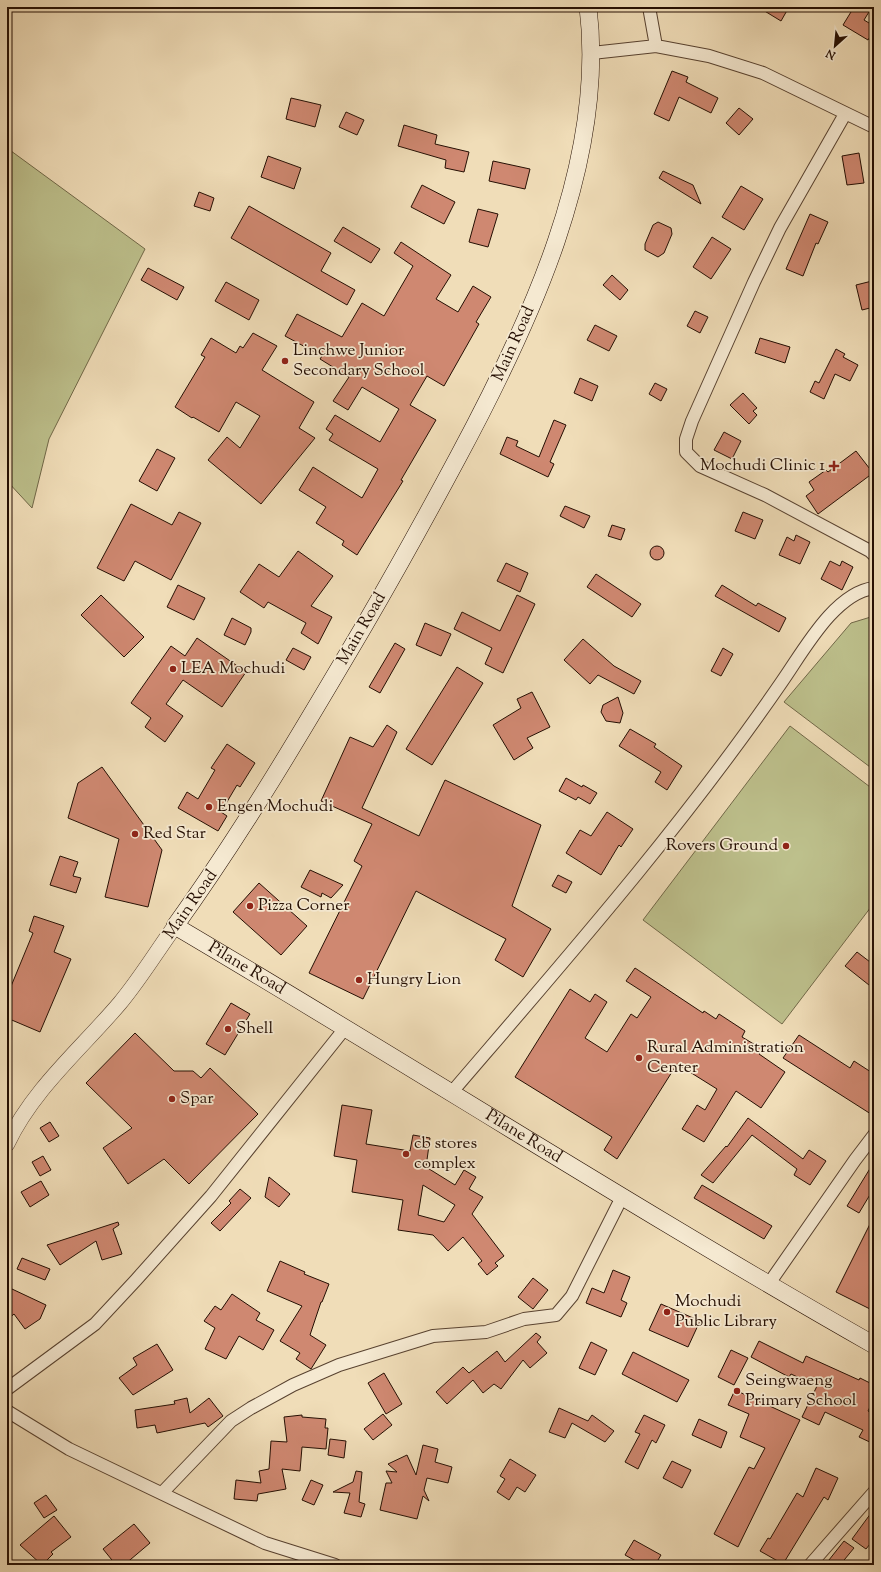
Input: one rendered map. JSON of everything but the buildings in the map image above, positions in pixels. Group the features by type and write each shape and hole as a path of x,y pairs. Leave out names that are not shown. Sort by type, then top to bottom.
{"main road":[{"name":"Main Road","path":"175,926 219,864 266,791 417,534 491,394 541,282 568,208 584,135 592,53 588,7"},
{"name":"Pilane Road","path":"175,926 346,1027 768,1285 874,1345"}],"street":[{"path":"649,7 656,46"},
{"path":"592,53 656,46 709,56 763,73 874,127"},
{"path":"845,114 780,228 754,282 692,421 686,439 686,452 700,466 765,495 874,555"},
{"path":"452,1092 645,865 742,740 813,637 833,612 851,596 864,589 874,588"},
{"name":"Main Road","path":"7,1144 18,1121 61,1066 121,1002 175,926"},
{"path":"7,1389 95,1324 211,1196 346,1027"},
{"path":"768,1285 854,1160 874,1135"},
{"path":"162,1493 231,1421 293,1385 339,1365 433,1336 486,1332 524,1318 556,1315 572,1296 622,1197"},
{"path":"7,1411 69,1449 264,1543 335,1565"},
{"path":"810,1565 874,1492"}],"green space":[{"path":"7,148 145,249 49,439 32,508 7,481"},
{"path":"874,616 874,770 784,702 851,623"},
{"name":"Rovers Ground","path":"790,726 874,790 874,903 782,1024 643,920"}],"place":[{"name":"Linchwe Junior Secondary School","path":"285,361"},
{"name":"Mochudi Clinic 1","path":"834,466"},
{"name":"LEA Mochudi","path":"173,669"},
{"name":"Engen Mochudi","path":"209,807"},
{"name":"Red Star","path":"135,834"},
{"name":"Rovers Ground","path":"786,846"},
{"name":"Pizza Corner","path":"250,906"},
{"name":"Hungry Lion","path":"359,980"},
{"name":"Shell","path":"228,1029"},
{"name":"Rural Administration Center","path":"639,1058"},
{"name":"Spar","path":"172,1099"},
{"name":"cb stores complex","path":"406,1154"},
{"name":"Mochudi Public Library","path":"667,1312"},
{"name":"Seingwaeng Primary School","path":"737,1391"}]}
